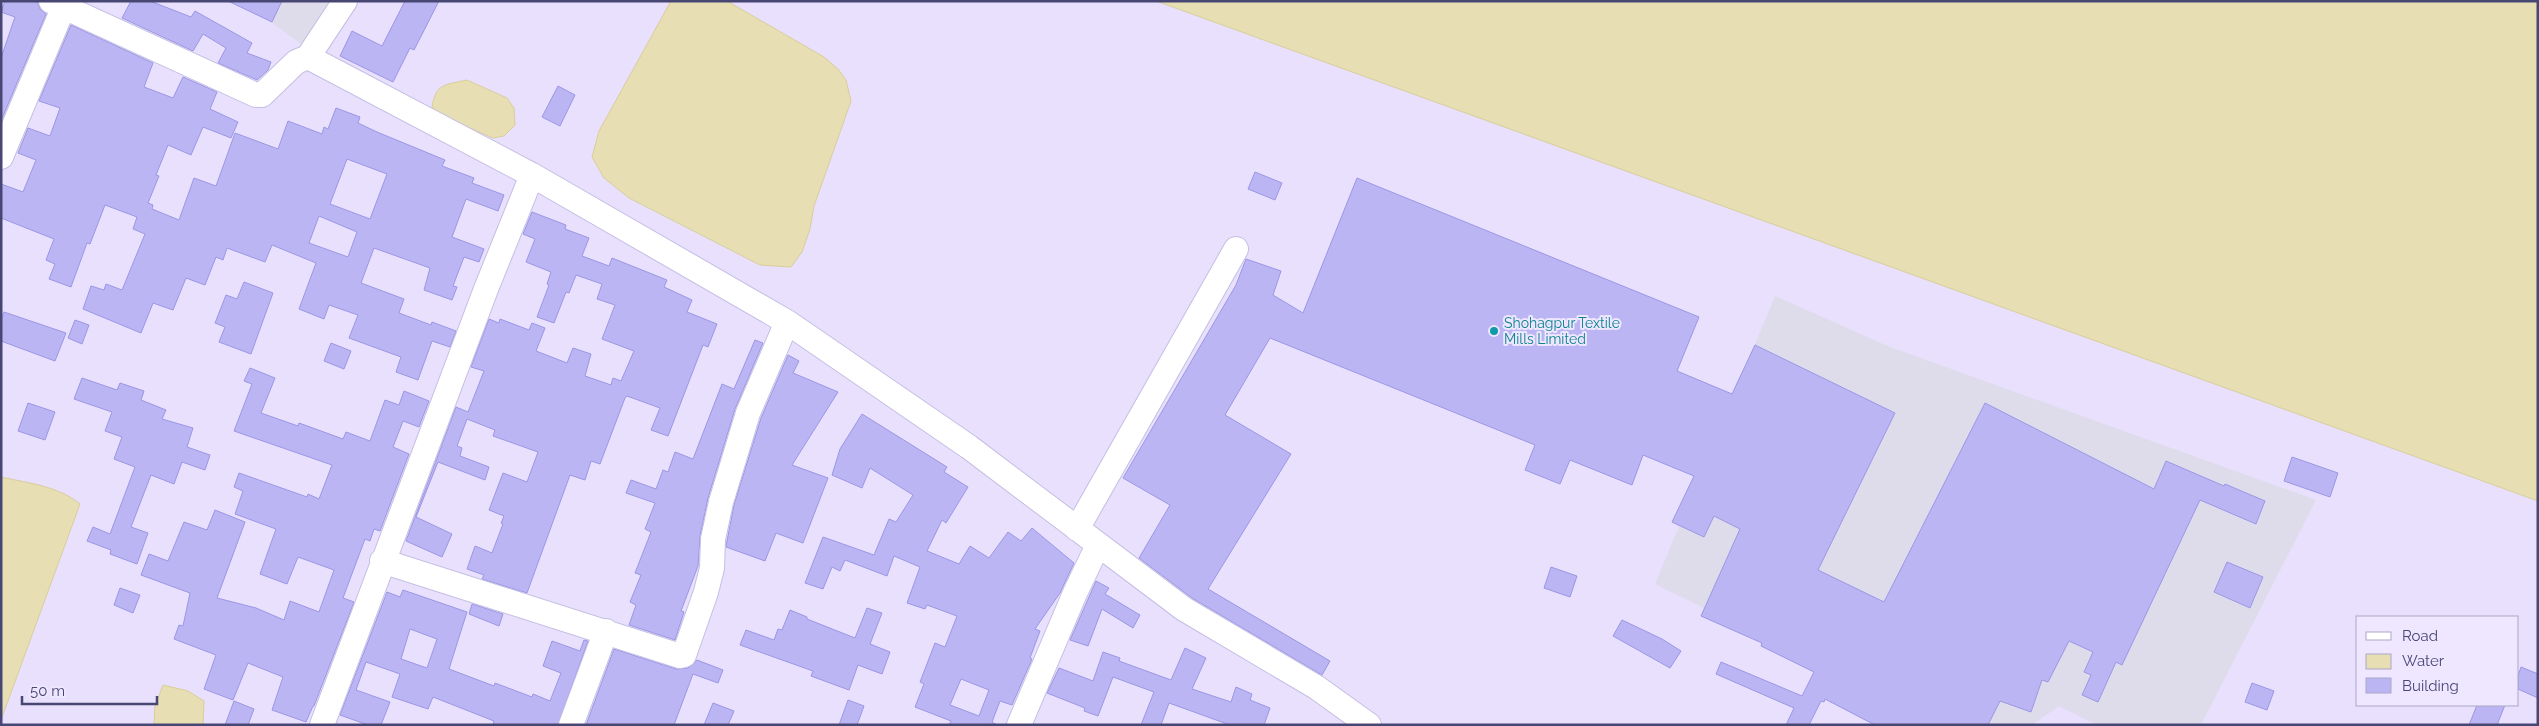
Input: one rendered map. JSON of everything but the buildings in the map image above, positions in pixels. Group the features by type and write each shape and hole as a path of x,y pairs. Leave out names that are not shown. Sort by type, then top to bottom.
{"street":[{"path":"1,157 58,4 256,95 262,96 296,62 308,57 345,1"},
{"path":"308,57 532,175 787,322 969,446 1184,610 1316,687 1369,725"},
{"path":"322,725 382,561 486,289 532,175"},
{"path":"1077,529 1236,249"},
{"path":"382,561 680,656 686,651 710,576 713,539 721,502 748,413 787,322"},
{"path":"1019,725 1075,593 1098,545"},
{"path":"571,725 606,631"}],"shaded area":[{"path":"241,1 348,1 314,53"},
{"path":"1775,296 1890,347 2316,500 2201,725 2097,725 2059,706 2032,725 1940,725 1655,584"}],"water":[{"path":"671,1 727,1 824,57 838,69 846,80 851,101 814,206 810,229 802,252 791,267 760,265 629,198 604,178 592,157 599,131"},
{"path":"1156,1 2538,1 2538,501"},
{"path":"467,80 507,98 514,108 515,125 504,136 493,138 439,115 432,107 439,89 447,84"},
{"path":"1,477 52,489 80,504 1,720"},
{"path":"163,685 188,691 204,701 203,725 154,725 155,706"}],"place":[{"name":"Shohagpur Textile Mills Limited","path":"1494,331"}]}
